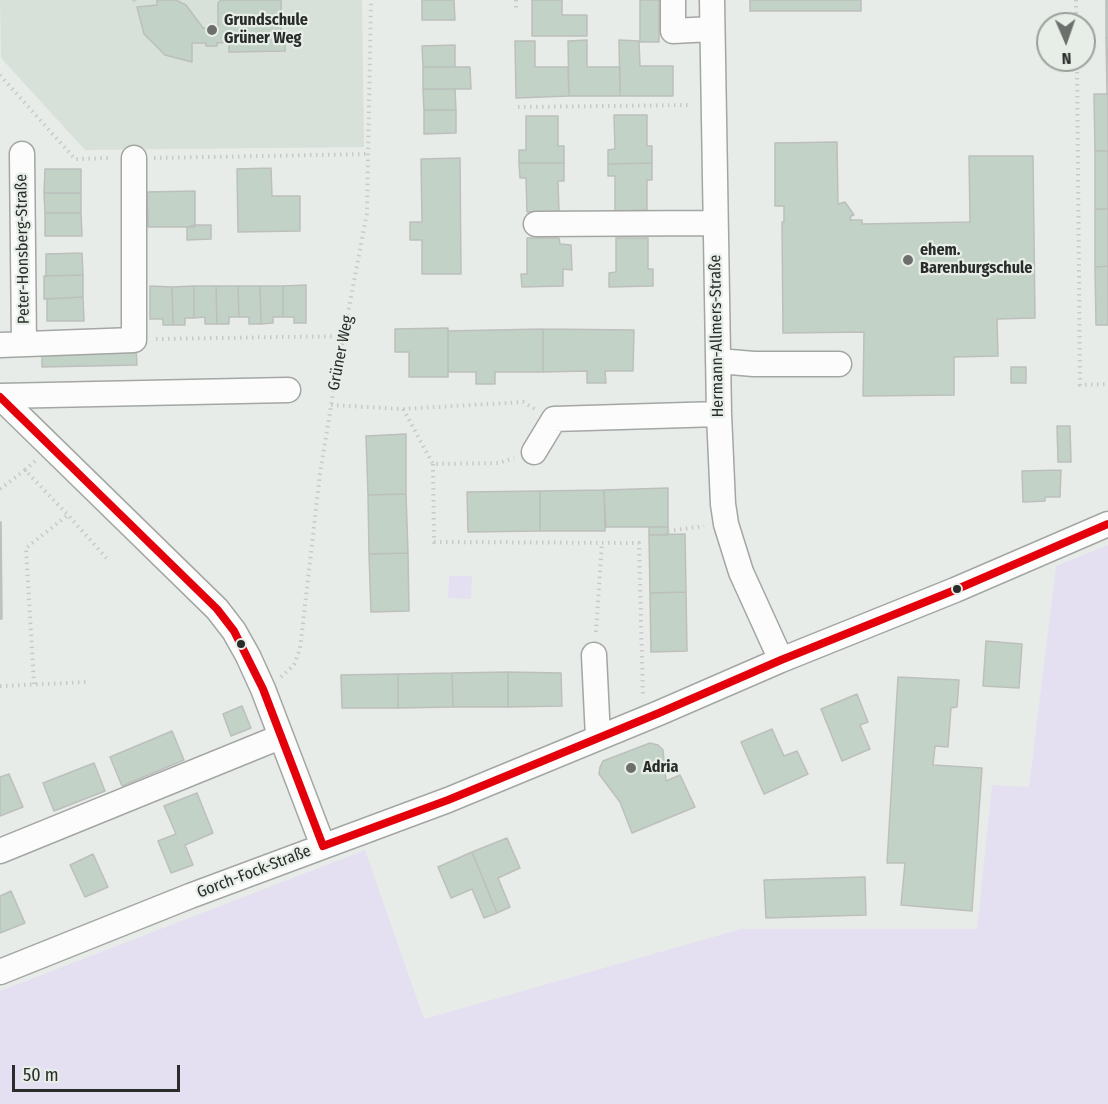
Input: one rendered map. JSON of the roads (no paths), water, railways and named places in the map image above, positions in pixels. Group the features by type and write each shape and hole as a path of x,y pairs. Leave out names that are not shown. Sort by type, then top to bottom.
{"street":[{"path":"673,0 673,31 712,29"},
{"name":"Hermann-Allmers-Straße","path":"712,0 721,483 726,524 741,572 781,660"},
{"name":"Peter-Honsberg-Straße","path":"12,344 22,154"},
{"path":"12,344 134,340 134,158"},
{"path":"536,224 715,223"},
{"path":"718,361 754,364 839,364"},
{"path":"0,397 288,390"},
{"path":"0,397 217,609 248,656 263,689 323,846"},
{"path":"534,452 554,419 718,414"},
{"name":"Gorch-Fock-Straße","path":"0,972 190,896 448,800 781,660 956,590 1108,524"},
{"path":"594,655 598,738"},
{"path":"0,851 280,738"}],"place":[{"name":"Grundschule Grüner Weg","path":"212,30"},
{"name":"ehem. Barenburgschule","path":"908,260"},
{"name":"Adria","path":"631,768"}]}
